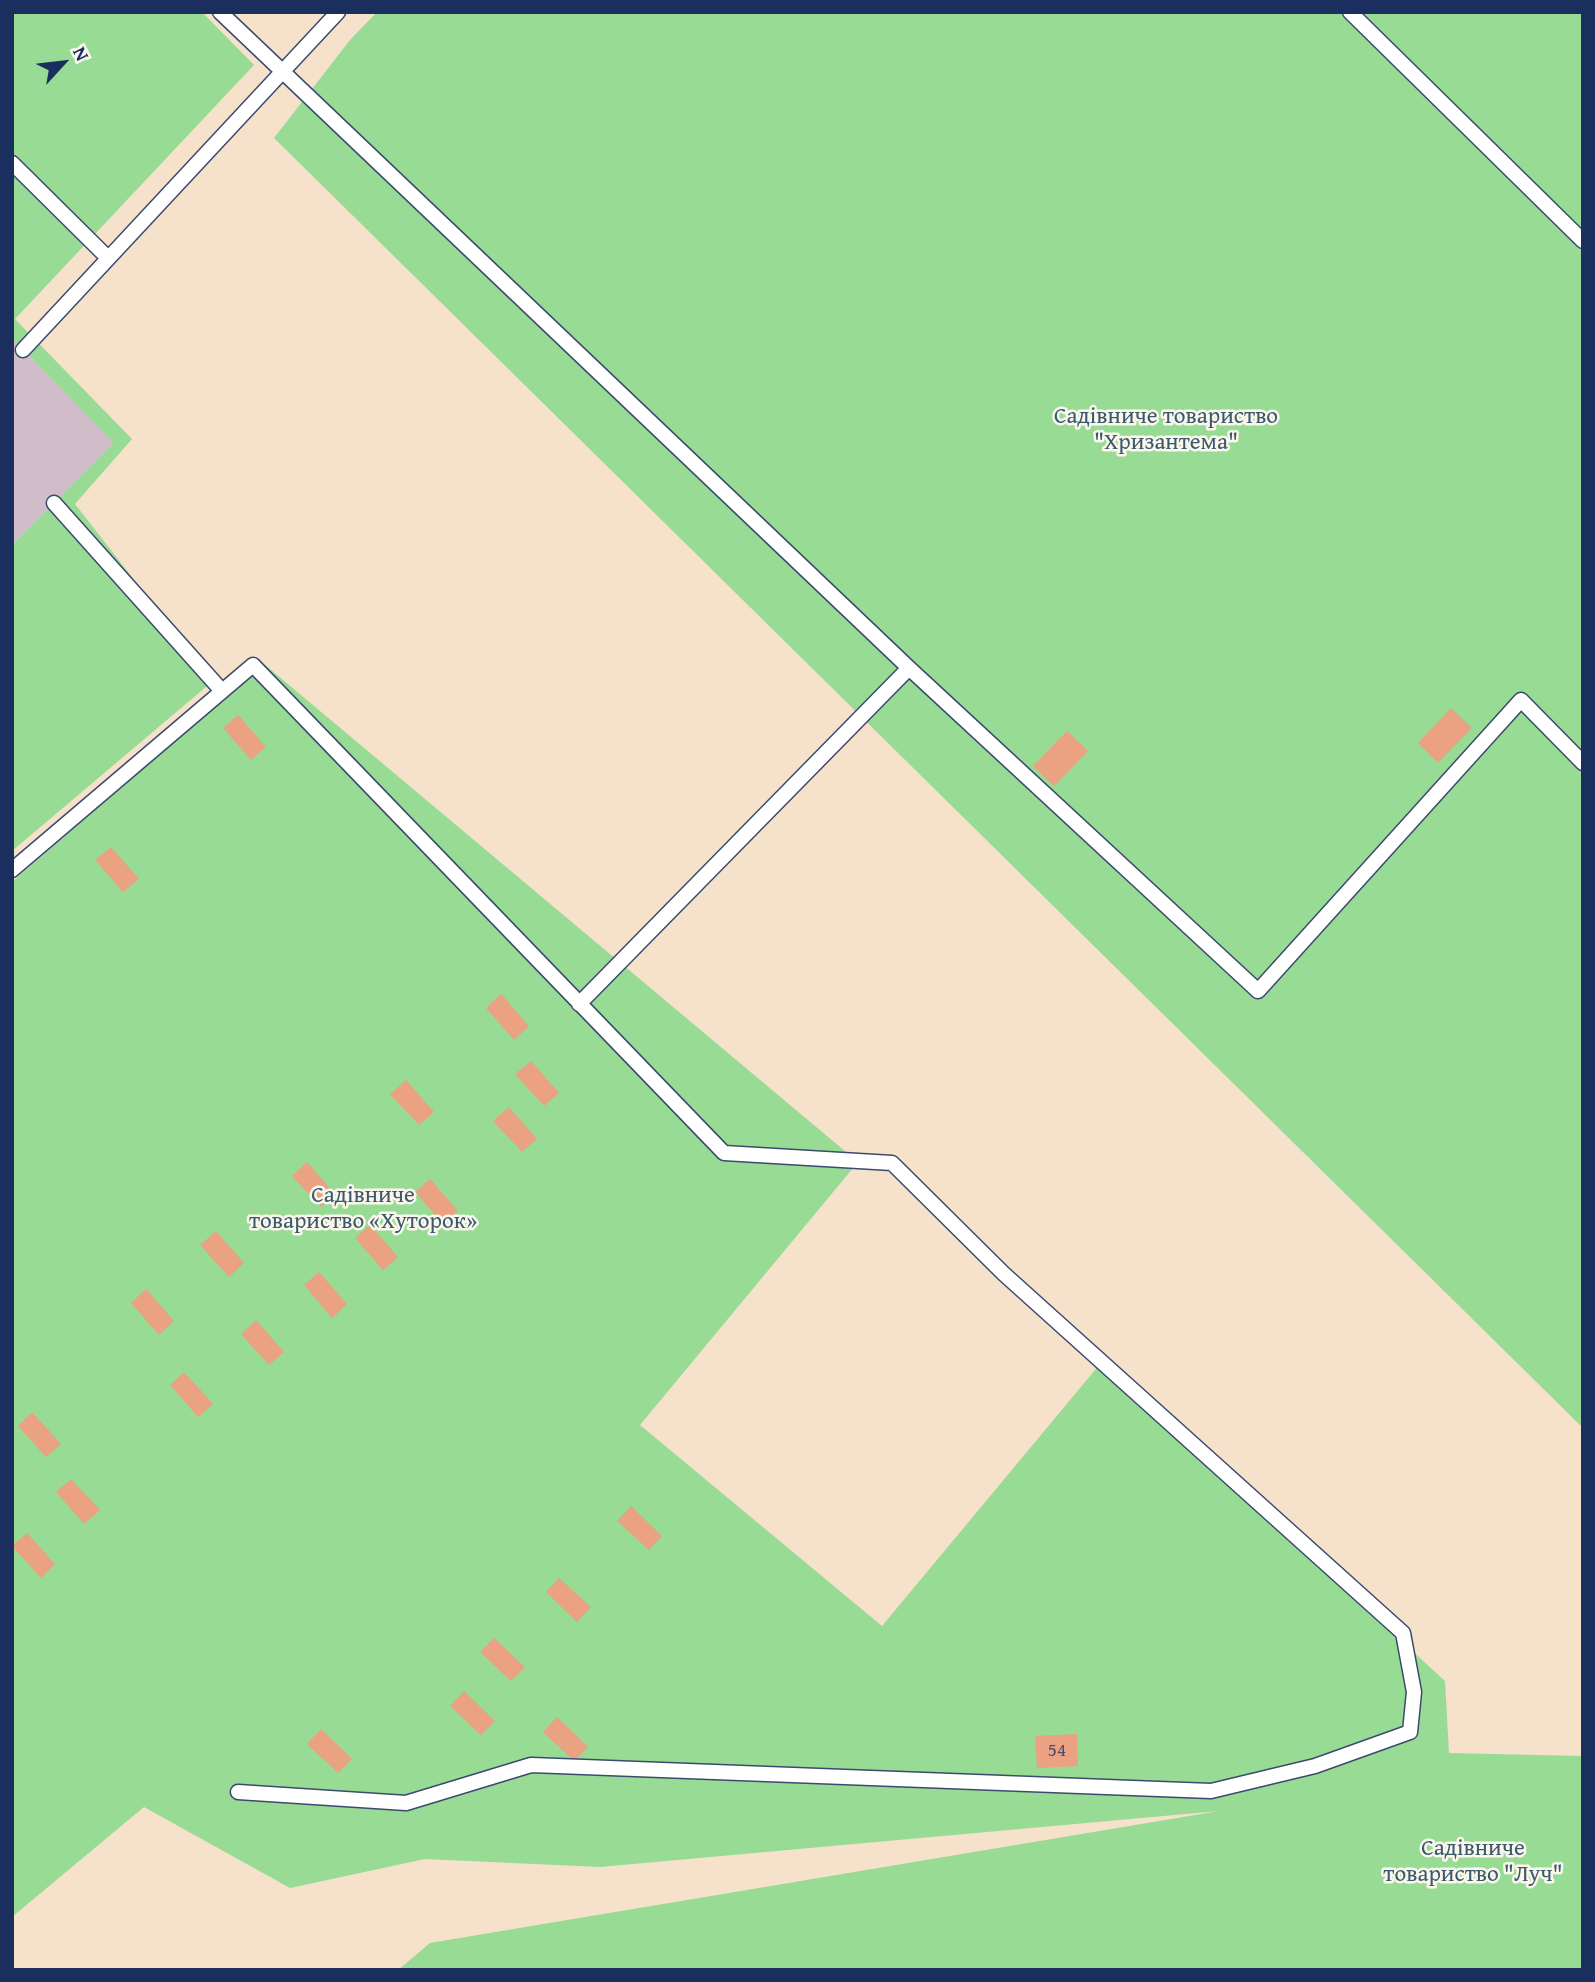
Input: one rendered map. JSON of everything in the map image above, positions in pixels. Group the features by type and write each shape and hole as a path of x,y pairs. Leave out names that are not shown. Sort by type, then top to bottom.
{"lane":[{"path":"220,12 909,668 1258,991 1521,700 1583,764"},
{"path":"23,350 338,12"},
{"path":"1350,12 1583,242"},
{"path":"12,163 108,258"},
{"path":"54,503 222,691"},
{"path":"12,870 253,664 724,1153 892,1163 1004,1274 1403,1633 1414,1692 1410,1732 1315,1766 1211,1791 531,1765 406,1803 238,1792"},
{"path":"579,1004 909,668"}],"shaded area":[{"path":"12,338 115,443 12,545"}],"green space":[{"path":"12,12 202,12 254,65 15,319 132,439 75,504 213,681 12,851 12,545 114,443 12,338"},
{"name":"Садівниче товариство \"Хризантема\"","path":"377,12 1583,12 1583,1428 274,138 350,40"},
{"name":"Садівниче товариство «Хуторок»","path":"264,664 858,1162 640,1425 882,1626 1100,1364 1445,1681 1449,1753 1583,1756 1583,1970 398,1970 430,1943 1219,1811 600,1867 425,1859 290,1888 144,1807 12,1917 12,882"}],"building":[{"path":"1451,708 1472,728 1438,763 1418,743"},
{"path":"238,715 266,747 251,760 223,728"},
{"path":"1067,731 1088,751 1054,786 1033,766"},
{"path":"111,847 139,879 123,892 95,860"},
{"path":"501,994 529,1026 514,1040 486,1008"},
{"path":"531,1061 559,1093 544,1106 515,1074"},
{"path":"406,1080 434,1112 419,1125 390,1094"},
{"path":"509,1107 537,1139 522,1152 493,1121"},
{"path":"307,1162 335,1194 321,1207 292,1176"},
{"path":"430,1179 458,1211 443,1224 415,1192"},
{"path":"370,1225 398,1257 383,1270 355,1238"},
{"path":"216,1231 244,1263 229,1277 200,1245"},
{"path":"319,1272 347,1304 332,1318 304,1285"},
{"path":"146,1289 174,1321 159,1335 131,1303"},
{"path":"256,1320 284,1352 269,1365 241,1334"},
{"path":"184,1372 213,1404 198,1417 170,1385"},
{"path":"32,1412 61,1444 46,1457 18,1426"},
{"path":"71,1479 100,1510 84,1524 56,1492"},
{"path":"631,1506 662,1536 649,1550 617,1521"},
{"path":"27,1533 55,1564 41,1578 12,1546"},
{"path":"559,1578 591,1607 577,1622 546,1592"},
{"path":"494,1638 525,1667 511,1681 480,1652"},
{"path":"464,1691 495,1721 481,1735 450,1706"},
{"path":"557,1717 588,1747 574,1761 543,1732"},
{"path":"321,1729 352,1759 338,1773 307,1744"},
{"path":"1077,1734 1078,1766 1037,1768 1035,1736"}],"park label":[{"name":"Садівниче товариство \"Луч\"","path":"1473,1862"}]}
